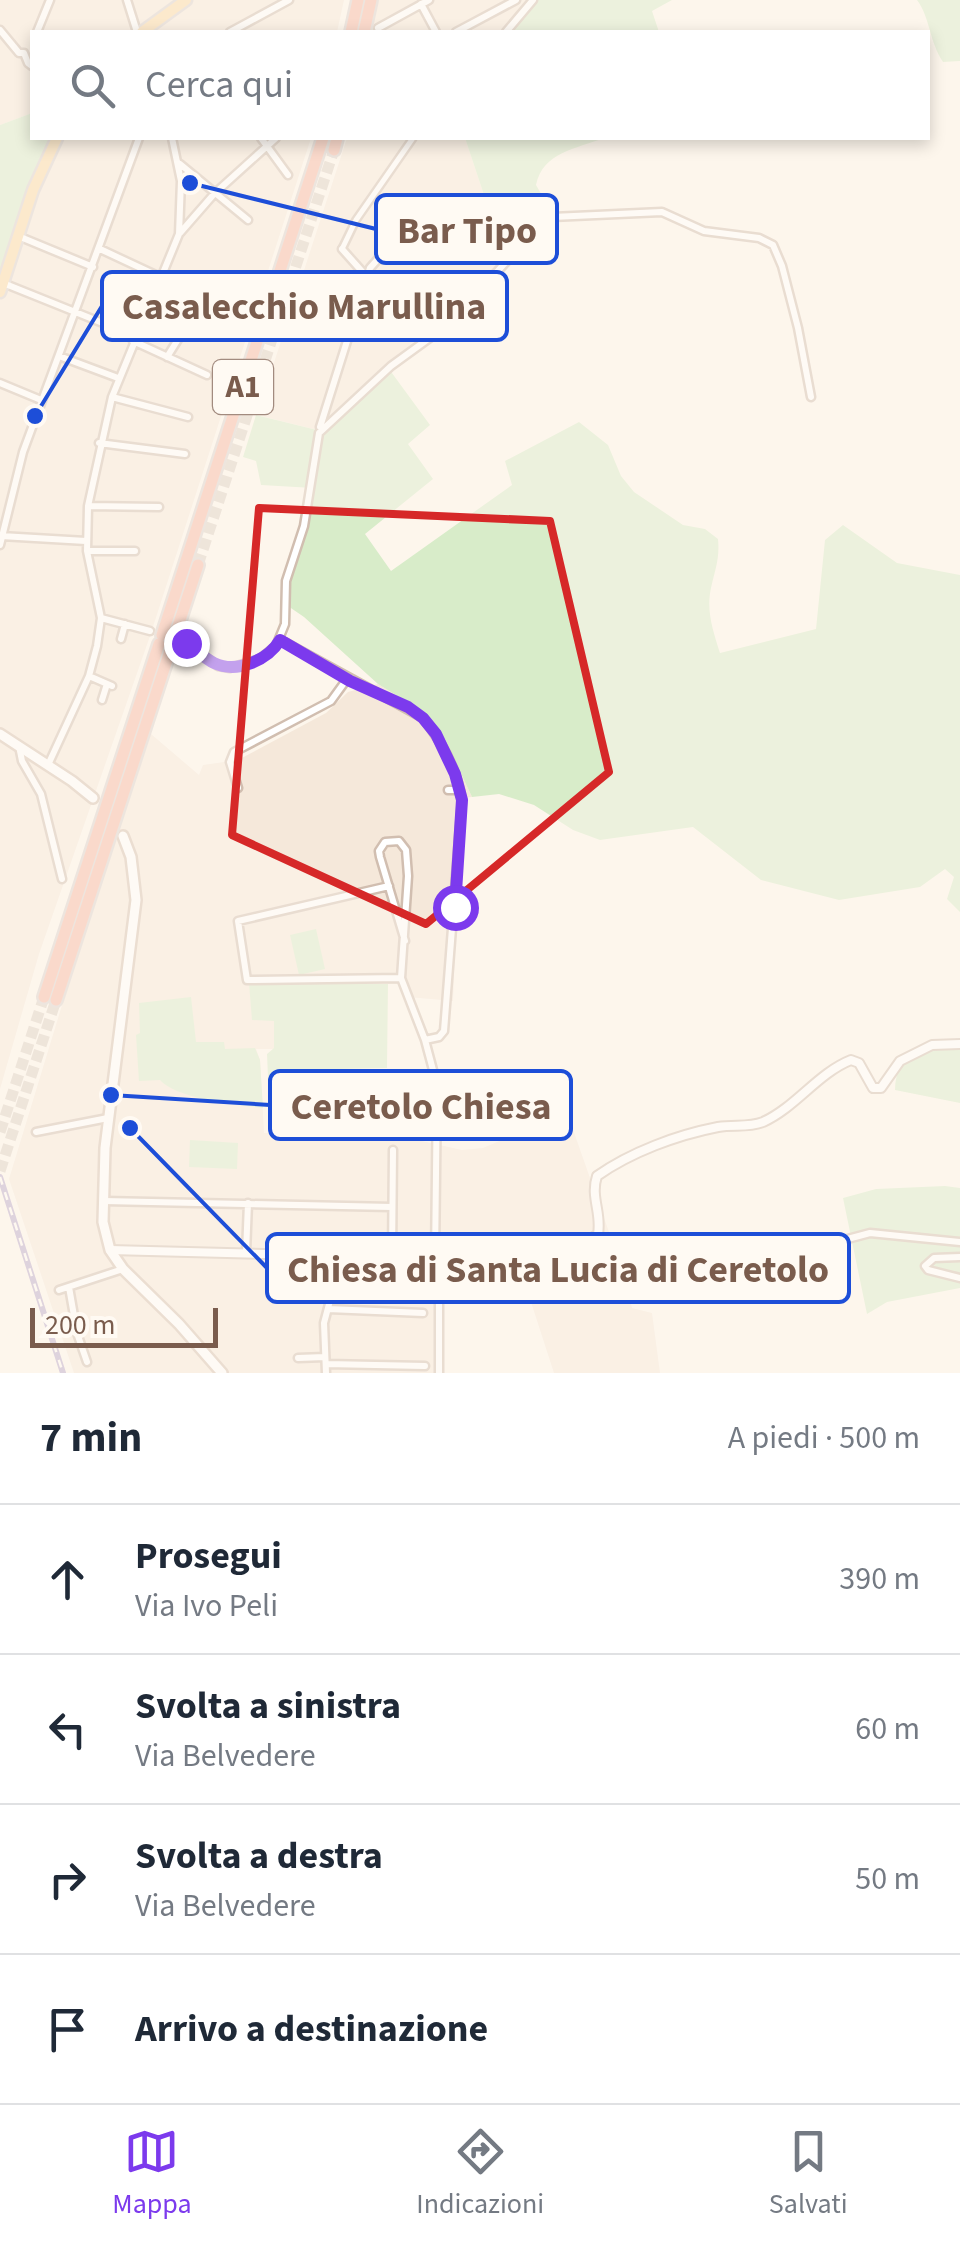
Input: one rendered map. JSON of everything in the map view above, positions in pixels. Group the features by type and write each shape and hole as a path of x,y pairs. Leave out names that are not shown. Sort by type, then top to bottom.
{"highway":[{"path":"351,30 358,0"},
{"path":"369,28 371,0"},
{"name":"A1","path":"198,566 50,999 157,637 322,140"}],"main road":[{"path":"142,30 186,0"},
{"path":"1,288 34,190 56,140"},
{"path":"0,734 94,798"},
{"path":"122,836 131,857 136,900 108,1118 103,1222 110,1250 123,1270 222,1373"}],"street":[{"path":"38,30 50,0"},
{"path":"126,0 138,30"},
{"path":"234,30 290,0"},
{"path":"460,30 516,0"},
{"path":"508,30 533,0"},
{"path":"369,28 425,2 435,30"},
{"path":"0,30 19,52 28,50"},
{"path":"86,541 1,538 10,489 138,140"},
{"path":"173,140 180,163 179,234"},
{"path":"262,140 288,174"},
{"path":"48,764 89,676 101,618 87,551 88,506 99,443 118,378 179,234 214,194 274,140"},
{"path":"368,277 342,249 356,220 412,140"},
{"path":"180,163 248,220"},
{"path":"319,434 391,366 448,322 552,217 662,212 704,231 759,238 772,245 798,328 811,397"},
{"path":"186,643 218,666 230,668 266,656 280,640 285,624 286,581 304,526 319,434 368,277 378,259 438,228 439,221"},
{"path":"18,236 94,267"},
{"path":"100,250 160,277"},
{"path":"1,288 76,310 207,376"},
{"path":"167,357 192,317"},
{"path":"59,356 118,378"},
{"path":"0,383 41,400"},
{"path":"112,396 188,417"},
{"path":"99,443 185,454"},
{"path":"88,506 159,508"},
{"path":"87,551 135,552"},
{"path":"101,618 157,637"},
{"path":"121,638 125,624"},
{"path":"280,640 347,679 408,707 423,718 447,754 460,790 444,1030 439,1037 425,1040"},
{"path":"89,676 110,685 102,700"},
{"path":"238,788 230,762 234,752 331,701 347,679"},
{"path":"19,746 40,794 62,879"},
{"path":"448,790 460,790"},
{"path":"404,941 379,851 385,842 399,842 406,850 408,876 404,941 401,978 437,1085 439,1373"},
{"path":"389,886 238,921 247,980 401,978"},
{"path":"524,1258 575,1249 598,1234 600,1223 592,1192 597,1176 625,1159 718,1127 759,1124 851,1060 859,1063 874,1088 881,1088 900,1062 932,1045 960,1044"},
{"path":"36,1132 108,1118"},
{"path":"392,1257 393,1150"},
{"path":"102,1201 392,1207"},
{"path":"246,1253 248,1202"},
{"path":"110,1250 646,1262 762,1257 799,1252 870,1233 960,1242"},
{"path":"325,1365 324,1323 333,1289 333,1256"},
{"path":"960,1257 934,1258 925,1266 960,1278"},
{"path":"59,1290 123,1270"},
{"path":"69,1287 77,1334 87,1362"},
{"path":"328,1309 423,1313"},
{"path":"298,1358 325,1365 425,1366"}],"highlighted area":[{"path":"259,508 550,521 609,772 426,924 232,835"}],"shaded area":[{"path":"0,0 344,0 337,30 30,30 30,114 0,125"},
{"path":"378,0 538,0 507,30 370,30"},
{"path":"48,140 310,140 150,636 39,954 0,1089 0,290"},
{"path":"346,140 466,140 499,240 513,256 432,336 321,431 257,415"},
{"path":"378,684 425,713 445,739 472,797 461,798 453,1001 408,997 403,984 250,983 274,1020 274,1049 256,1049 264,1133 344,1131 462,1150 483,1148 539,1124 570,1121 632,1308 652,1313 660,1373 554,1373 520,1268 437,1274 438,1373 74,1373 9,1179 113,838 151,734 199,775 203,765 238,760 326,713 348,692"}],"green space":[{"path":"538,0 672,0 652,11 658,30 507,30"},
{"path":"917,0 960,0 960,61 943,62"},
{"path":"30,114 30,140 48,140 0,279 0,125"},
{"path":"466,140 598,140 562,153 540,174 536,185 554,216 513,256 499,240"},
{"path":"389,369 430,425 408,444 433,479 365,534 391,571 512,485 505,461 579,422 608,445 621,476 634,492 683,525 705,529 718,539 709,605 720,653 816,629 825,540 843,525 897,563 960,575 960,912 947,899 954,877 945,869 920,887 839,900 761,880 693,827 600,840 573,830 534,805 499,794 472,797 445,739 425,713 378,684 285,604 313,488 261,485 256,461 243,457 256,415 321,431"},
{"path":"316,929 325,969 299,975 290,935"},
{"path":"249,983 388,984 387,1068 341,1069 341,1123 270,1124 267,1054 274,1048 274,1021 252,1020"},
{"path":"191,997 196,1042 224,1042 225,1049 255,1048 260,1060 263,1108 193,1096 160,1080 139,1081 139,1003"},
{"path":"943,1044 960,1046 960,1103 895,1090 899,1070 908,1058"},
{"path":"190,1140 238,1143 237,1169 189,1167"},
{"path":"960,1188 960,1288 887,1302 867,1314 843,1198 876,1189"}],"tunnel":[{"path":"198,565 334,150"},
{"path":"0,1132 44,997"},
{"path":"0,1171 56,1000"}],"railway":[{"path":"0,1177 63,1373"}],"place":[{"name":"Bar Tipo","path":"190,183"},
{"name":"Casalecchio Marullina","path":"35,416"},
{"name":"Ceretolo Chiesa","path":"111,1095"},
{"name":"Chiesa di Santa Lucia di Ceretolo","path":"130,1128"}],"route":[{"path":"186,643 218,666 230,668 266,656 280,640 423,718 447,754 460,786 455,907"}]}
